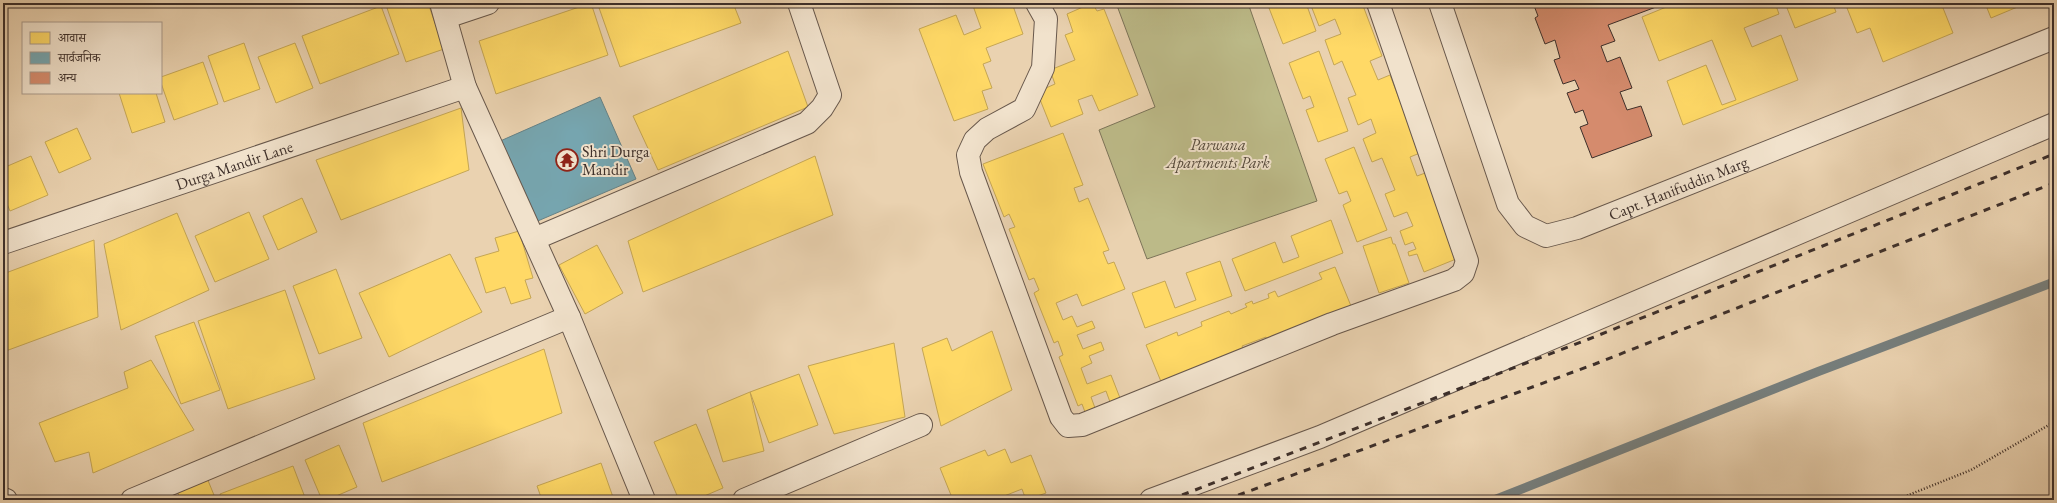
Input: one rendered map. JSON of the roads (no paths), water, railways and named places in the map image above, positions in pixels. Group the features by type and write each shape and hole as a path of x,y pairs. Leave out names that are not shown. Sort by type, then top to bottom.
{"street":[{"path":"488,3 443,10 465,87 570,318 644,500"},
{"path":"534,239 806,123 822,108 830,95 799,3"},
{"path":"1037,3 1046,20 1043,68 1024,109 987,129 975,140 968,155 971,172 1061,417 1068,426 1082,425 1332,324 1454,280 1464,273 1467,261 1378,3"},
{"name":"Capt. Hanifuddin Marg","path":"1440,3 1508,204 1525,226 1546,236 1576,228 2054,38"},
{"name":"Durga Mandir Lane","path":"3,243 465,87"},
{"path":"1151,500 1320,437 2054,124"},
{"path":"132,500 570,318"},
{"path":"744,500 922,425"}],"waterway":[{"path":"1494,500 1817,372 2054,282"}],"railway":[{"path":"1169,500 1589,339 2054,154"},
{"path":"1225,500 1595,364 2054,183"}],"place":[{"name":"Shri Durga Mandir","path":"567,160"}],"park label":[{"name":"Parwana Apartments Park","path":"1218,153"}]}
